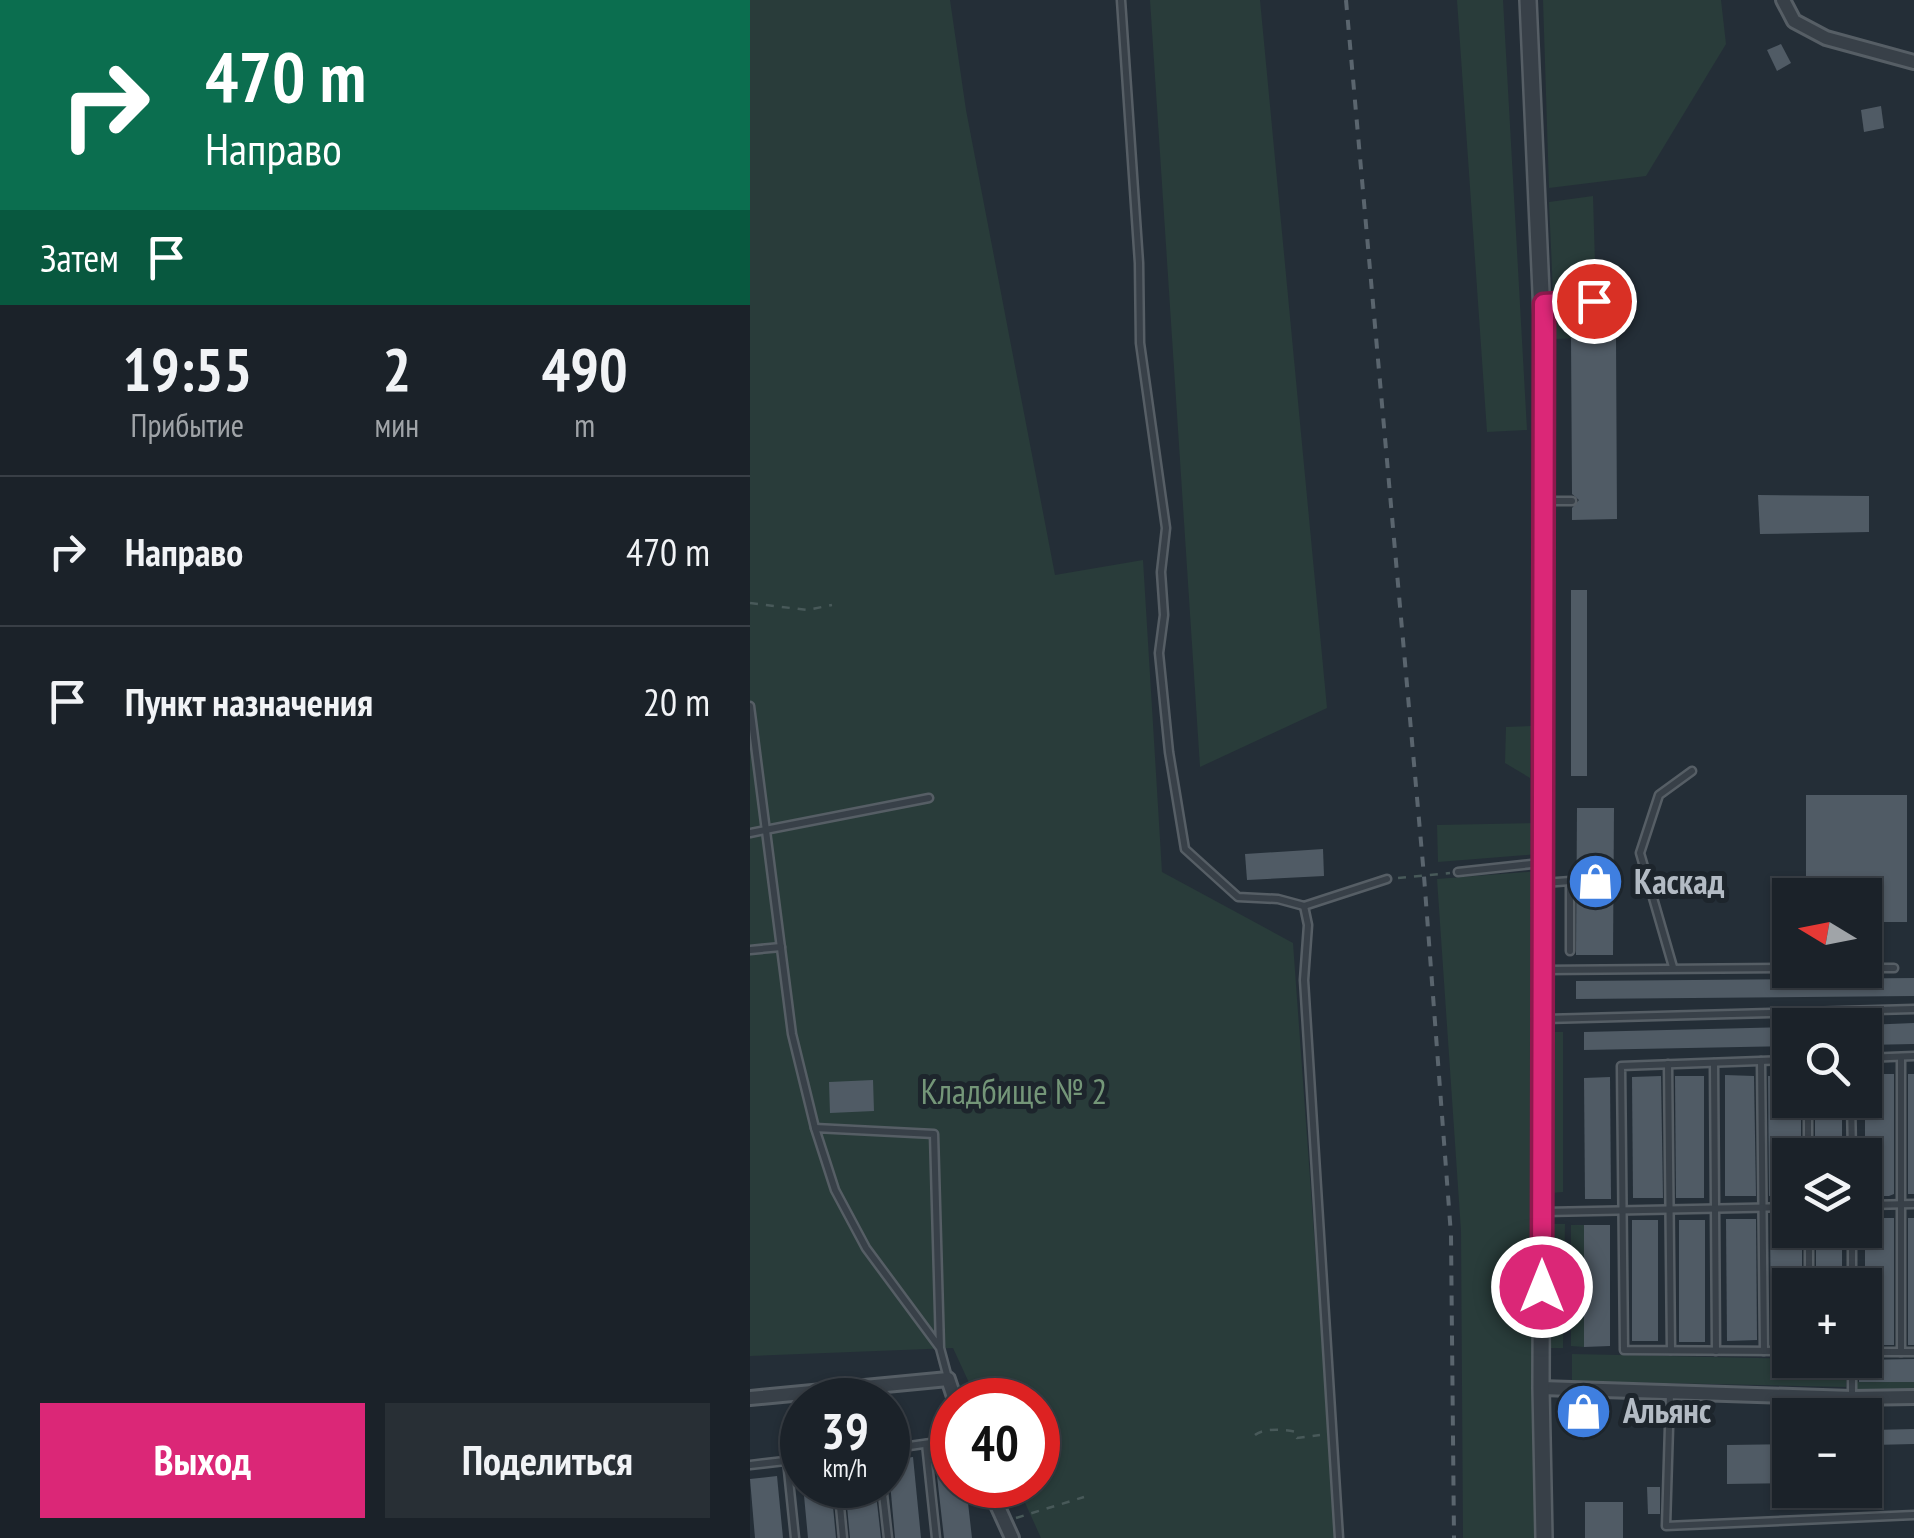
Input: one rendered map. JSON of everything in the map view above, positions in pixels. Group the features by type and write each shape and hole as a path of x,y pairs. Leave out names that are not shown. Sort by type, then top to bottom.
{"street":[{"path":"1528,0 1544,304 1541,1388 1544,1538"},
{"path":"1782,0 1794,21 1826,38 1914,62"},
{"path":"750,1398 930,1381"},
{"path":"1541,1388 1852,1398 1914,1396"},
{"path":"999,1508 1012,1538"}],"lane":[{"path":"1120,0 1139,263 1140,343 1166,528 1159,653 1184,849 1238,898 1278,899 1304,906 1387,879"},
{"path":"1544,304 1594,301"},
{"path":"1546,501 1572,501"},
{"path":"750,706 792,1034 815,1128 835,1190 866,1248 940,1348"},
{"path":"1672,967 1640,852 1659,796 1692,771"},
{"path":"750,833 928,798"},
{"path":"1458,872 1544,862"},
{"path":"1544,883 1570,882 1570,952"},
{"path":"1304,906 1308,926 1304,980 1340,1538"},
{"path":"750,950 781,948"},
{"path":"1544,970 1772,968"},
{"path":"1882,968 1894,968"},
{"path":"1543,1020 1914,1010"},
{"path":"1901,1056 1901,1352"},
{"path":"1882,1057 1914,1056"},
{"path":"1762,1061 1764,1351"},
{"path":"1772,1061 1622,1066 1624,1350 1772,1351"},
{"path":"1714,1063 1716,1350"},
{"path":"1668,1064 1671,1350"},
{"path":"815,1128 934,1134 940,1348 948,1378"},
{"path":"1882,1205 1914,1204"},
{"path":"1542,1212 1772,1207"},
{"path":"1882,1352 1914,1352"},
{"path":"1852,1378 1852,1398"},
{"path":"1670,1393 1666,1526 1914,1515"},
{"path":"910,1446 930,1443"},
{"path":"926,1444 936,1538"},
{"path":"750,1465 780,1462"},
{"path":"792,1508 795,1538"},
{"path":"840,1508 843,1538"},
{"path":"885,1508 888,1538"}],"path":[{"path":"750,602 806,610 832,606"},
{"path":"1387,879 1458,872"},
{"path":"1256,1435 1261,1431 1287,1430 1303,1438 1333,1432"},
{"path":"1005,1521 1084,1497"}],"green space":[{"name":"Кладбище № 2","path":"750,0 950,0 966,110 1055,575 1143,560 1162,872 1293,943 1336,1538 1041,1538 1027,1508 1060,1508 1060,1378 967,1378 953,1348 750,1356"},
{"path":"1150,0 1260,0 1327,708 1200,767"},
{"path":"1457,0 1503,0 1527,430 1487,432"},
{"path":"1543,0 1721,0 1726,44 1646,176 1549,188"},
{"path":"1593,196 1597,330 1605,337 1555,339 1549,202"},
{"path":"1531,726 1530,778 1505,763 1506,727"},
{"path":"1538,823 1539,854 1438,862 1437,825"},
{"path":"1539,871 1538,1538 1463,1538 1461,1231 1437,879"},
{"path":"1550,1032 1563,1032 1563,1192 1551,1193"},
{"path":"1552,1224 1565,1224 1563,1348 1551,1348"},
{"path":"1571,1225 1584,1225 1584,1347 1571,1346"},
{"path":"1572,1354 1772,1358 1772,1378 1846,1378 1846,1387 1572,1381"},
{"path":"1854,1378 1858,1382 1914,1382 1914,1390 1854,1391"}],"building":[{"path":"1781,44 1791,63 1777,71 1767,50"},
{"path":"1881,106 1884,128 1864,132 1861,110"},
{"path":"1616,337 1617,519 1572,520 1572,508 1579,500 1572,494 1571,338"},
{"path":"1758,495 1869,496 1869,532 1760,534"},
{"path":"1571,590 1587,590 1587,776 1571,776"},
{"path":"1806,795 1907,795 1907,922 1882,922 1882,878 1806,878"},
{"name":"Каскад","path":"1577,808 1614,808 1613,955 1576,955"},
{"path":"1323,849 1324,876 1247,880 1245,854"},
{"path":"1882,978 1914,978 1914,996 1576,999 1576,981 1772,979 1772,988 1882,988"},
{"path":"1914,1023 1914,1044 1882,1045 1882,1024"},
{"path":"1772,1027 1772,1046 1584,1050 1584,1032"},
{"path":"1882,1074 1894,1074 1894,1194 1882,1196 1882,1138 1865,1138 1865,1118 1882,1118"},
{"path":"1908,1074 1914,1074 1914,1194 1908,1194"},
{"path":"1725,1075 1754,1076 1756,1196 1725,1196"},
{"path":"1661,1076 1663,1198 1633,1198 1632,1077"},
{"path":"1675,1076 1704,1076 1704,1198 1676,1198"},
{"path":"1768,1076 1772,1076 1772,1118 1801,1118 1801,1138 1772,1138 1772,1196"},
{"path":"1610,1077 1611,1199 1585,1199 1584,1078"},
{"path":"873,1080 874,1111 830,1113 829,1082"},
{"path":"1815,1118 1842,1118 1842,1138 1815,1138"},
{"path":"1882,1218 1894,1218 1894,1345 1882,1345 1882,1268 1865,1268 1865,1248 1882,1248"},
{"path":"1908,1218 1914,1218 1914,1345 1908,1345"},
{"path":"1726,1219 1756,1219 1757,1340 1727,1341"},
{"path":"1772,1219 1772,1248 1802,1248 1802,1268 1772,1268 1771,1340"},
{"path":"1632,1220 1658,1220 1658,1341 1632,1341"},
{"path":"1679,1220 1705,1220 1705,1342 1679,1342"},
{"path":"1584,1225 1610,1225 1610,1346 1584,1347"},
{"path":"1816,1248 1842,1248 1842,1268 1816,1268"},
{"path":"1914,1359 1914,1382 1859,1382 1859,1378 1882,1378 1882,1360"},
{"path":"1914,1429 1914,1444 1882,1445 1882,1430"},
{"path":"1772,1444 1772,1483 1727,1484 1727,1445"},
{"path":"913,1457 921,1538 895,1538 892,1508 910,1508"},
{"path":"777,1476 783,1538 755,1538 750,1479"},
{"path":"1647,1487 1660,1487 1660,1514 1648,1514"},
{"path":"1585,1502 1623,1502 1623,1538 1585,1538"},
{"path":"805,1508 833,1508 836,1538 808,1538"},
{"path":"847,1508 878,1508 881,1538 850,1538"},
{"path":"941,1508 969,1508 972,1538 944,1538"}],"railway":[{"path":"1346,0 1424,876 1451,1235 1454,1538"}],"place":[{"name":"Каскад","path":"1595,882"},
{"name":"Альянс","path":"1584,1411"}],"route":[{"path":"1542,1287 1544,304 1594,301"}]}
